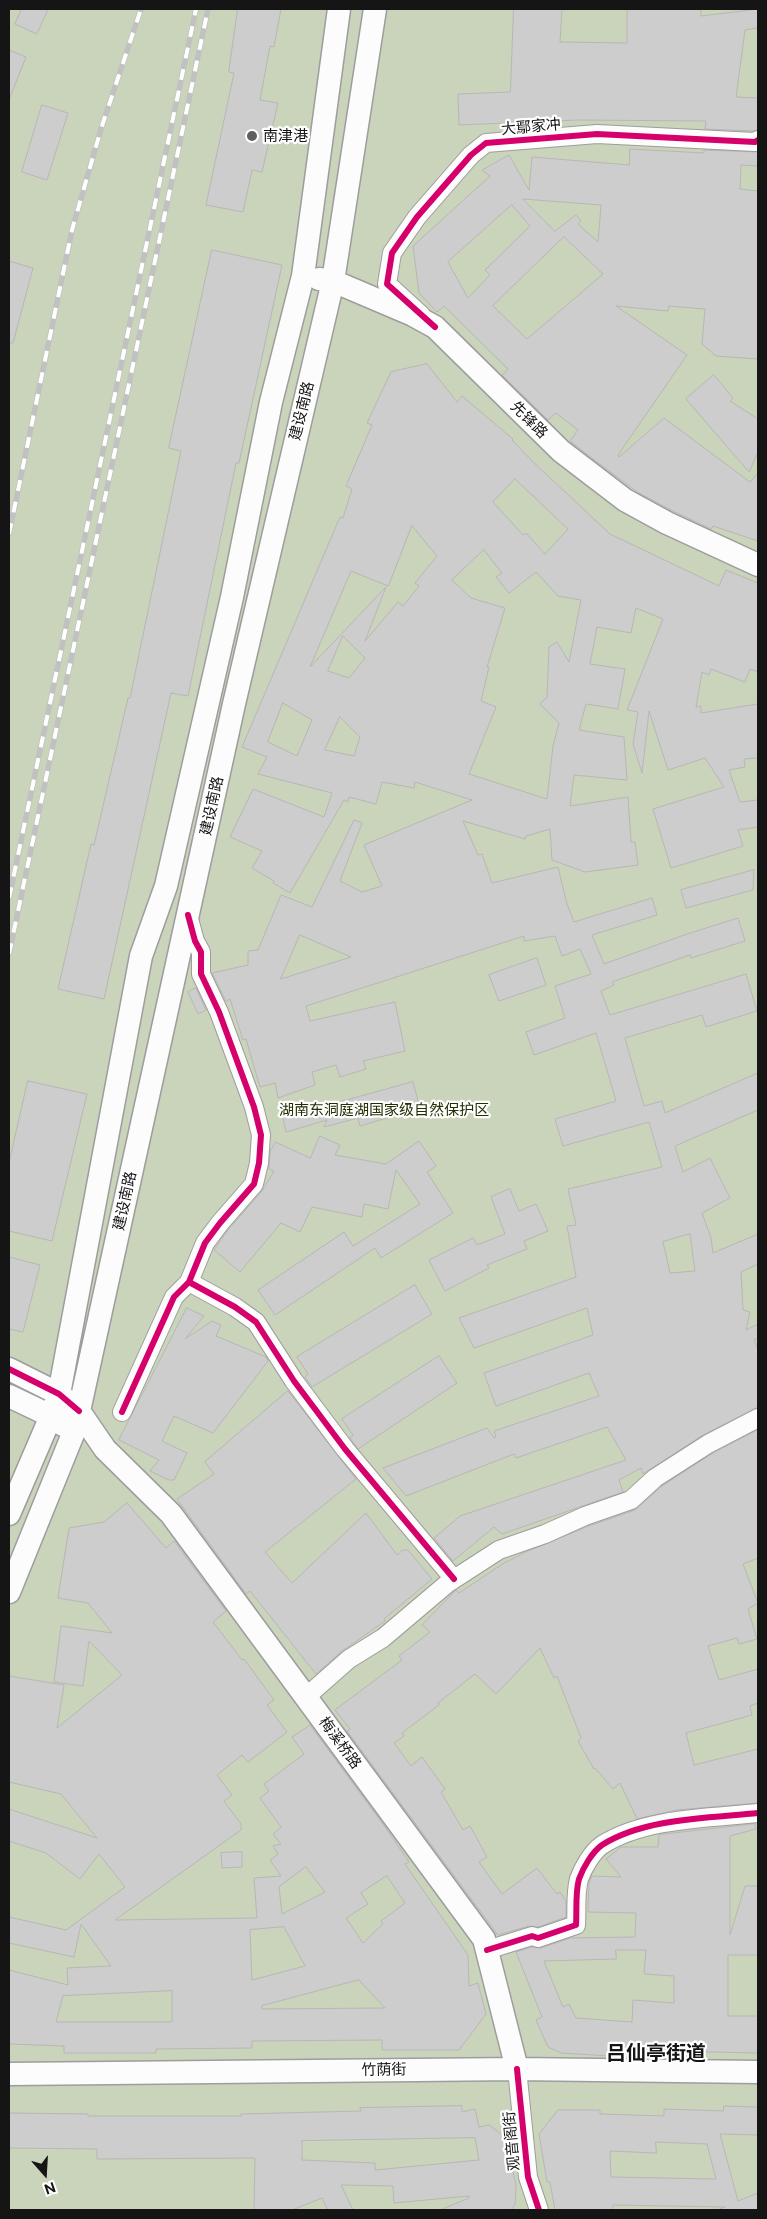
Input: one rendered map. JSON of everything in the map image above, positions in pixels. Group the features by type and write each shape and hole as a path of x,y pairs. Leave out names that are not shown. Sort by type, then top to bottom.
{"main road":[{"name":"建设南路","path":"9,1514 51,1416 58,1394 141,956 166,886 232,597 271,402 303,276 339,9"},
{"name":"建设南路","path":"9,1592 73,1434 79,1410 234,704 333,282 375,9"},
{"name":"先锋路","path":"303,276 333,282 413,315 435,327 561,451 625,500 667,523 758,565"},
{"path":"9,1368 58,1394 79,1410 105,1449"},
{"path":"9,1396 51,1416 73,1434 105,1449"},
{"name":"梅溪桥路","path":"105,1449 171,1514 484,1939 517,2069"},
{"name":"竹荫街","path":"9,2074 517,2069 758,2072"}],"street":[{"name":"大鄢家冲","path":"435,327 387,284 392,253 417,217 471,155 486,143 597,134 755,142 758,140"},
{"path":"122,1412 174,1297 189,1282 205,1243 254,1184 259,1163 261,1135 254,1107 220,1012 201,974 201,952 195,941 188,915"},
{"path":"189,1282 215,1298 235,1307 256,1322 294,1381 345,1449 454,1579"},
{"path":"306,1697 348,1659 383,1638 454,1579 499,1550 631,1500 654,1478 708,1444 758,1418"},
{"path":"487,1950 532,1936 538,1938 576,1925 578,1880 588,1861 601,1846 623,1835 650,1827 690,1820 758,1813"},
{"name":"观音阁街","path":"517,2069 528,2177 539,2210"}],"green space":[{"name":"湖南东洞庭湖国家级自然保护区","path":"9,9 758,9 758,2210 9,2210"}],"building":[{"path":"22,9 48,9 37,34 15,24"},
{"path":"238,9 281,9 274,47 270,46 260,100 278,103 262,172 252,170 243,212 206,205 234,73 229,72"},
{"path":"514,9 562,9 560,42 627,43 627,9 701,9 701,16 758,9 758,28 745,30 736,97 758,98 758,130 705,129 706,121 578,120 459,125 458,94 510,92"},
{"path":"9,50 26,57 9,100"},
{"path":"42,105 68,113 47,180 22,172"},
{"path":"630,149 704,153 704,150 758,152 758,166 741,165 740,189 758,191 758,359 716,356 702,344 705,309 669,306 668,311 616,306 687,355 618,455 619,457 664,418 750,482 758,473 758,541 713,526 711,529 639,493 570,441 578,430 556,413 548,420 502,375 508,369 444,306 437,312 419,293 413,246 490,176 482,170 509,155 529,190 532,157 629,165","holes":["523,199 601,205 598,242 578,224 581,221 576,215 555,231","512,205 530,226 485,270 490,275 468,298 448,262","564,237 603,274 527,339 493,306"]},
{"path":"212,250 282,265 239,463 236,463 188,696 171,693 104,999 58,989 91,844 94,845 128,698 130,698 181,451 169,448"},
{"path":"9,261 33,268 13,343 9,343"},
{"path":"427,364 457,402 462,396 513,439 532,461 610,534 719,586 726,570 758,583 758,672 750,669 745,682 711,669 709,675 702,672 696,707 701,706 701,713 758,704 758,758 744,759 745,767 729,770 740,802 758,800 758,827 738,830 743,846 671,868 653,809 724,787 705,758 668,770 649,711 642,773 633,744 638,712 627,710 663,619 636,608 631,633 597,627 590,664 625,669 618,709 586,704 579,730 624,737 627,780 574,775 570,806 628,797 631,842 635,842 638,865 585,872 552,860 550,829 526,836 525,839 463,821 478,855 482,854 492,883 558,867 567,904 574,922 652,898 657,915 592,935 604,964 738,918 745,941 691,958 690,955 612,982 614,985 601,991 610,1015 746,974 757,1011 706,1027 702,1015 625,1038 644,1106 662,1101 665,1113 758,1073 758,1110 675,1146 683,1172 710,1158 730,1198 702,1213 711,1238 713,1253 758,1234 758,1264 741,1272 743,1310 750,1312 746,1330 758,1324 758,1338 754,1340 758,1350 758,1407 703,1435 643,1474 641,1468 619,1480 623,1492 502,1534 494,1527 453,1561 434,1538 460,1516 626,1460 607,1427 516,1458 514,1454 406,1496 383,1468 487,1428 494,1438 496,1437 494,1431 599,1396 589,1373 496,1406 484,1373 593,1335 587,1308 474,1348 459,1318 576,1277 567,1226 576,1225 568,1189 662,1167 649,1122 563,1146 555,1119 616,1101 596,1033 534,1055 526,1032 565,1018 555,986 591,974 580,949 562,956 555,936 524,941 524,936 306,1006 310,1021 395,1002 405,1051 363,1061 366,1069 340,1077 336,1065 312,1072 315,1085 278,1098 275,1083 260,1087 246,1039 243,1040 230,999 226,1001 212,973 248,965 248,951 258,950 281,895 312,907 354,820 362,823 340,881 362,892 382,886 364,845 472,800 415,782 414,788 382,782 376,804 349,797 348,802 344,800 290,893 252,868 262,851 230,837 253,789 324,817 332,793 258,774 267,757 242,747 340,517 343,518 352,489 346,486 372,425 367,423 391,372","holes":["515,479 568,529 545,554 526,533 523,535 493,502","412,526 437,556 415,583 419,586 403,606 398,602 365,641 386,587 310,667 351,571 388,586","484,550 502,573 496,577 509,593 536,572 558,596 581,600 569,662 557,642 549,647 547,697 540,704 559,723 553,746 547,799 469,774 496,707 481,701 489,667 487,667 505,608 471,598 452,580","343,636 365,658 349,678 328,671","283,703 312,720 297,756 268,742","340,717 360,737 354,756 325,750","300,935 351,957 281,979","690,1234 695,1271 670,1273 663,1242"]},
{"path":"714,375 733,398 730,401 758,419 758,452 749,472 686,399"},
{"path":"754,870 753,890 686,908 681,890"},
{"path":"537,958 546,985 499,1001 489,975"},
{"path":"196,988 206,1010 198,1014 188,992"},
{"path":"28,1081 87,1094 52,1241 9,1231 9,1163"},
{"path":"413,1082 420,1108 360,1126 358,1118 324,1127 327,1120 286,1132 283,1118"},
{"path":"320,1136 340,1145 335,1155 386,1164 419,1141 436,1166 427,1172 453,1213 381,1258 375,1248 275,1315 258,1290 344,1232 353,1246 420,1204 396,1170 388,1209 364,1204 362,1217 312,1207 300,1232 281,1223 240,1272 214,1250 228,1230 262,1191 274,1171 269,1169 270,1152 275,1142 310,1158"},
{"path":"510,1189 519,1211 536,1204 548,1231 524,1241 527,1249 487,1265 489,1268 445,1291 429,1260 473,1238 477,1245 505,1234 491,1197"},
{"path":"9,1257 40,1265 23,1332 9,1329"},
{"path":"415,1285 432,1314 312,1387 305,1377 308,1374 297,1357"},
{"path":"187,1308 204,1316 185,1339 212,1321 221,1325 216,1336 266,1357 268,1361 213,1433 174,1416 162,1441 187,1453 174,1480 169,1480 150,1471 159,1460 119,1440"},
{"path":"439,1356 457,1383 358,1449 350,1438 353,1435 342,1419"},
{"path":"288,1391 356,1479 265,1552 292,1583 366,1513 397,1555 403,1550 408,1550 432,1579 384,1619 385,1621 342,1651 316,1674 250,1591 246,1594 177,1499 214,1474 205,1462"},
{"path":"758,1430 758,1558 743,1564 758,1603 748,1609 757,1639 739,1644 737,1638 708,1646 719,1680 758,1669 758,1703 750,1706 752,1715 686,1733 694,1765 758,1749 758,1803 676,1810 637,1819 620,1783 613,1789 594,1769 578,1741 581,1738 557,1676 554,1678 540,1648 496,1694 475,1674 402,1733 404,1736 394,1743 411,1766 422,1757 445,1789 441,1792 463,1830 470,1826 487,1857 479,1862 502,1894 537,1868 557,1894 560,1892 566,1901 566,1917 538,1927 529,1926 498,1935 347,1731 350,1729 335,1710 402,1660 399,1656 430,1632 422,1625 456,1590 459,1593 504,1563 528,1551 589,1526 635,1510 662,1486 713,1453"},
{"path":"127,1503 166,1548 174,1541 226,1611 213,1622 242,1660 244,1659 274,1700 267,1705 287,1732 248,1762 242,1755 217,1775 232,1795 224,1801 241,1824 241,1830 115,1920 257,1918 254,1878 281,1876 270,1860 278,1854 273,1846 281,1844 273,1834 281,1827 260,1798 269,1791 264,1784 304,1754 292,1737 310,1725 385,1827 409,1862 405,1864 468,1955 469,1986 478,1983 486,2014 459,2050 382,2050 382,2040 252,2041 252,2048 156,2049 156,2053 64,2053 64,2046 9,2044 9,1970 68,1985 67,1968 111,1966 81,1924 74,1957 9,1943 9,1917 66,1930 125,1887 99,1854 80,1879 46,1853 9,1841 9,1809 97,1838 61,1794 9,1782 9,1676 64,1685 57,1728 122,1675 89,1641 83,1686 54,1682 61,1626 112,1633 88,1603 58,1598 69,1528 104,1522","holes":["306,1867 325,1892 282,1914 279,1887","387,1876 405,1903 381,1921 383,1924 363,1943 346,1918 368,1904 361,1893","284,1927 305,1966 252,1980 250,1930","359,1980 385,2008 262,2009 262,2006","172,1991 172,2022 56,2022 63,1996"]},
{"path":"755,1824 756,1829 730,1836 730,1935 745,1886 758,1886 758,1955 728,1955 728,2016 758,2016 758,2053 664,2051 664,2058 625,2057 561,2053 548,2047 536,2020 542,2017 516,1952 532,1947 541,1948 570,1938 635,1937 636,1913 588,1912 589,1883 592,1876 621,1877 606,1859 621,1847 658,1847 659,1835","holes":["616,1950 646,1950 644,1974 674,1976 674,2003 633,2000 632,2022 576,2018 569,2004 563,2007 544,1961 616,1959"]},
{"path":"242,1852 242,1867 222,1868 221,1853"},
{"path":"462,2106 462,2112 475,2109 479,2127 489,2125 505,2137 516,2185 515,2205 511,2210 440,2210 469,2198 469,2196 394,2203 393,2186 341,2185 353,2210 328,2210 322,2198 292,2210 254,2210 255,2158 97,2159 97,2149 9,2148 9,2113 88,2114 88,2116 241,2116 241,2114 361,2111 360,2108","holes":["475,2138 479,2160 375,2170 375,2163 302,2160 302,2141"]},
{"path":"724,2106 758,2107 758,2135 720,2134 738,2201 758,2193 758,2210 717,2210 725,2207 613,2205 613,2210 555,2210 550,2182 547,2182 539,2134 558,2110 600,2110 600,2114 664,2116 664,2109 723,2111","holes":["656,2142 707,2144 716,2179 611,2177 610,2151 656,2153"]}],"railway":[{"path":"9,534 72,230 101,129 141,9"},
{"path":"9,898 196,9"},
{"path":"9,954 208,9"}],"cycle path":[{"path":"435,327 387,284 392,253 417,217 471,155 486,143 597,134 755,142 758,140"},
{"path":"188,915 195,941 201,952 201,974 219,1012 254,1107 261,1135 259,1163 254,1184 205,1243 189,1282"},
{"path":"122,1412 174,1297 189,1282 235,1307 256,1322 294,1381 345,1449 454,1579"},
{"path":"9,1369 59,1394 79,1411"},
{"path":"487,1950 532,1936 538,1938 576,1925 577,1890 583,1870 598,1848 619,1836 657,1824 758,1813"},
{"path":"517,2069 528,2177 539,2210"}],"place":[{"name":"南津港","path":"252,136"}],"district":[{"name":"吕仙亭街道","path":"656,2054"}]}
